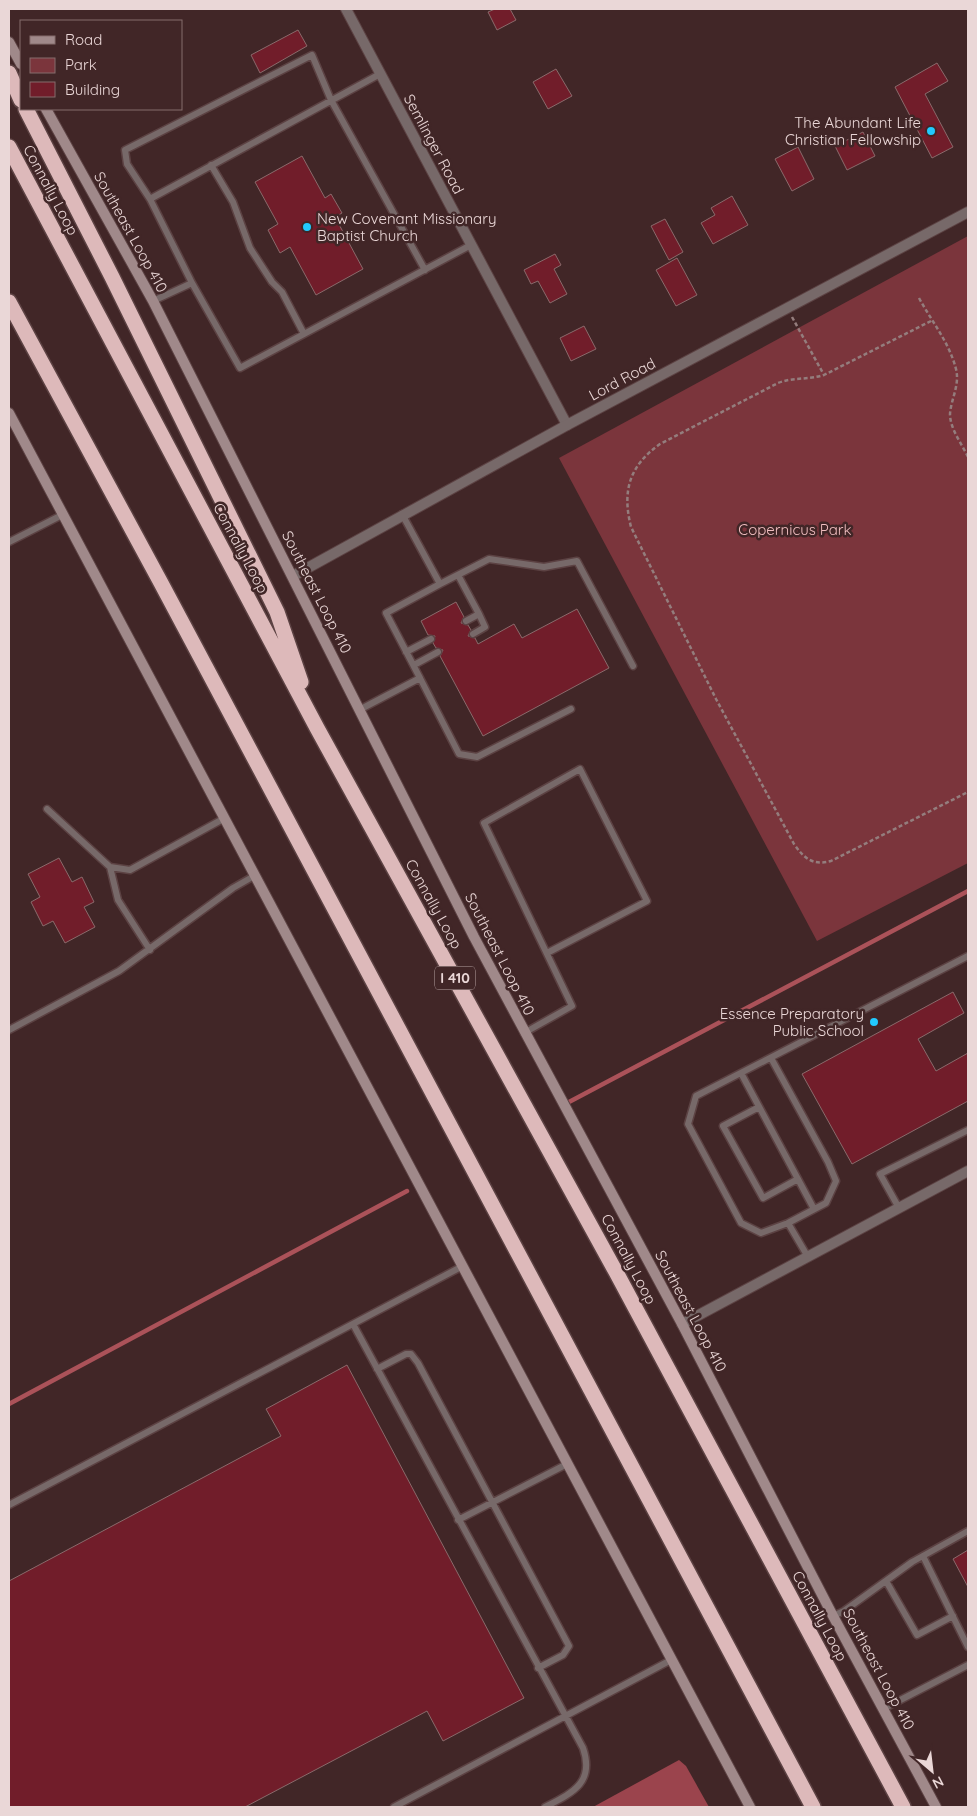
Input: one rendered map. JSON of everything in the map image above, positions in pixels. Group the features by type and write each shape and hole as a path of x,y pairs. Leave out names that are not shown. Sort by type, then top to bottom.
{"highway":[{"path":"9,73 20,98"},
{"path":"27,110 155,363 277,612 317,728"},
{"name":"Connally Loop","path":"9,148 317,728 574,1193 903,1807"},
{"path":"9,302 161,583 813,1807"}],"main road":[{"path":"9,42 20,62"},
{"name":"Southeast Loop 410","path":"47,110 153,302 524,1033 682,1324 833,1616 936,1807"},
{"path":"9,414 461,1267 750,1807"}],"street":[{"name":"Semlinger Road","path":"346,9 567,425"},
{"name":"Lord Road","path":"293,576 402,514 567,425 968,212"},
{"path":"682,1324 968,1171"}],"lane":[{"path":"424,270 331,100 312,55 125,150 127,164 150,198 192,283 240,368 471,245"},
{"path":"150,198 380,74"},
{"path":"211,165 233,202 250,248 272,282 282,292 304,334"},
{"path":"153,302 192,283"},
{"path":"402,514 440,584"},
{"path":"9,542 62,515"},
{"path":"571,710 477,757 459,754 386,613 489,558 544,567 576,561 633,666"},
{"path":"458,575 485,627 473,634"},
{"path":"466,621 479,614"},
{"path":"406,652 431,639"},
{"path":"414,665 438,652"},
{"path":"359,710 420,678"},
{"path":"524,1033 572,1006 484,823 580,769 647,901 547,953"},
{"path":"47,808 110,867 118,900 150,950"},
{"path":"110,867 130,870 223,819"},
{"path":"9,1030 119,971 232,888 254,876"},
{"path":"771,1058 828,1162 836,1181 826,1203 788,1223 761,1233 741,1223 688,1124 696,1096 968,956"},
{"path":"741,1073 814,1209"},
{"path":"759,1107 723,1126 762,1198 798,1180"},
{"path":"899,1208 880,1174 968,1130"},
{"path":"788,1223 808,1257"},
{"path":"9,1505 461,1267"},
{"path":"353,1324 583,1748 587,1761 587,1772 576,1788 545,1807"},
{"path":"377,1369 406,1354 414,1357 569,1646 563,1655 538,1668"},
{"path":"458,1520 567,1464"},
{"path":"833,1616 844,1611 923,1556 968,1531"},
{"path":"923,1556 968,1647"},
{"path":"886,1581 916,1635 953,1616"},
{"path":"394,1807 671,1660"},
{"path":"883,1709 968,1665"}],"path":[{"path":"919,298 931,321 945,340 956,370 955,395 950,414 956,433 968,456"},
{"path":"788,308 824,375"},
{"path":"931,321 824,375 813,378 789,379 778,383 660,444 648,453 636,467 626,498 631,527 716,699 794,844 806,860 822,863 831,861 968,792"}],"green space":[{"name":"Copernicus Park","path":"968,236 968,863 817,941 559,458"}],"shaded area":[{"path":"679,1760 686,1766 709,1807 593,1807"}],"building":[{"path":"495,9 510,9 516,20 497,30 488,12"},
{"path":"298,30 307,46 260,73 251,55"},
{"path":"937,63 948,81 925,94 953,147 932,158 895,87"},
{"path":"556,69 572,96 548,109 533,82"},
{"path":"863,132 875,156 847,170 835,146"},
{"path":"798,147 814,179 792,191 775,159"},
{"name":"New Covenant Missionary Baptist Church","path":"302,156 325,198 331,194 342,213 335,217 363,269 316,295 290,247 280,253 268,230 278,224 255,182"},
{"path":"732,196 748,225 713,244 701,223 715,215 711,208"},
{"path":"665,219 683,252 669,260 651,226"},
{"path":"555,254 561,265 554,269 567,294 550,303 538,281 531,284 524,270"},
{"path":"677,258 697,295 676,306 656,270"},
{"path":"584,326 596,349 571,361 560,338"},
{"path":"456,602 464,617 461,623 468,625 471,630 468,636 475,638 478,644 514,624 522,638 577,609 609,668 483,736 440,656 443,650 436,648 433,643 435,636 428,635 421,621"},
{"path":"59,858 72,882 82,877 94,902 84,907 95,927 65,943 53,921 43,926 31,902 40,897 28,874"},
{"path":"953,992 964,1013 918,1039 936,1071 968,1053 968,1101 852,1164 802,1074"},
{"path":"347,1365 524,1698 443,1741 427,1711 245,1807 9,1807 9,1581 281,1436 266,1409"},
{"path":"968,1550 968,1587 953,1559"}],"waterway":[{"path":"569,1102 968,891"},
{"path":"9,1404 407,1191"}],"place":[{"name":"The Abundant Life Christian Fellowship","path":"931,131"},
{"name":"New Covenant Missionary Baptist Church","path":"307,227"},
{"name":"Essence Preparatory Public School","path":"874,1022"}]}
